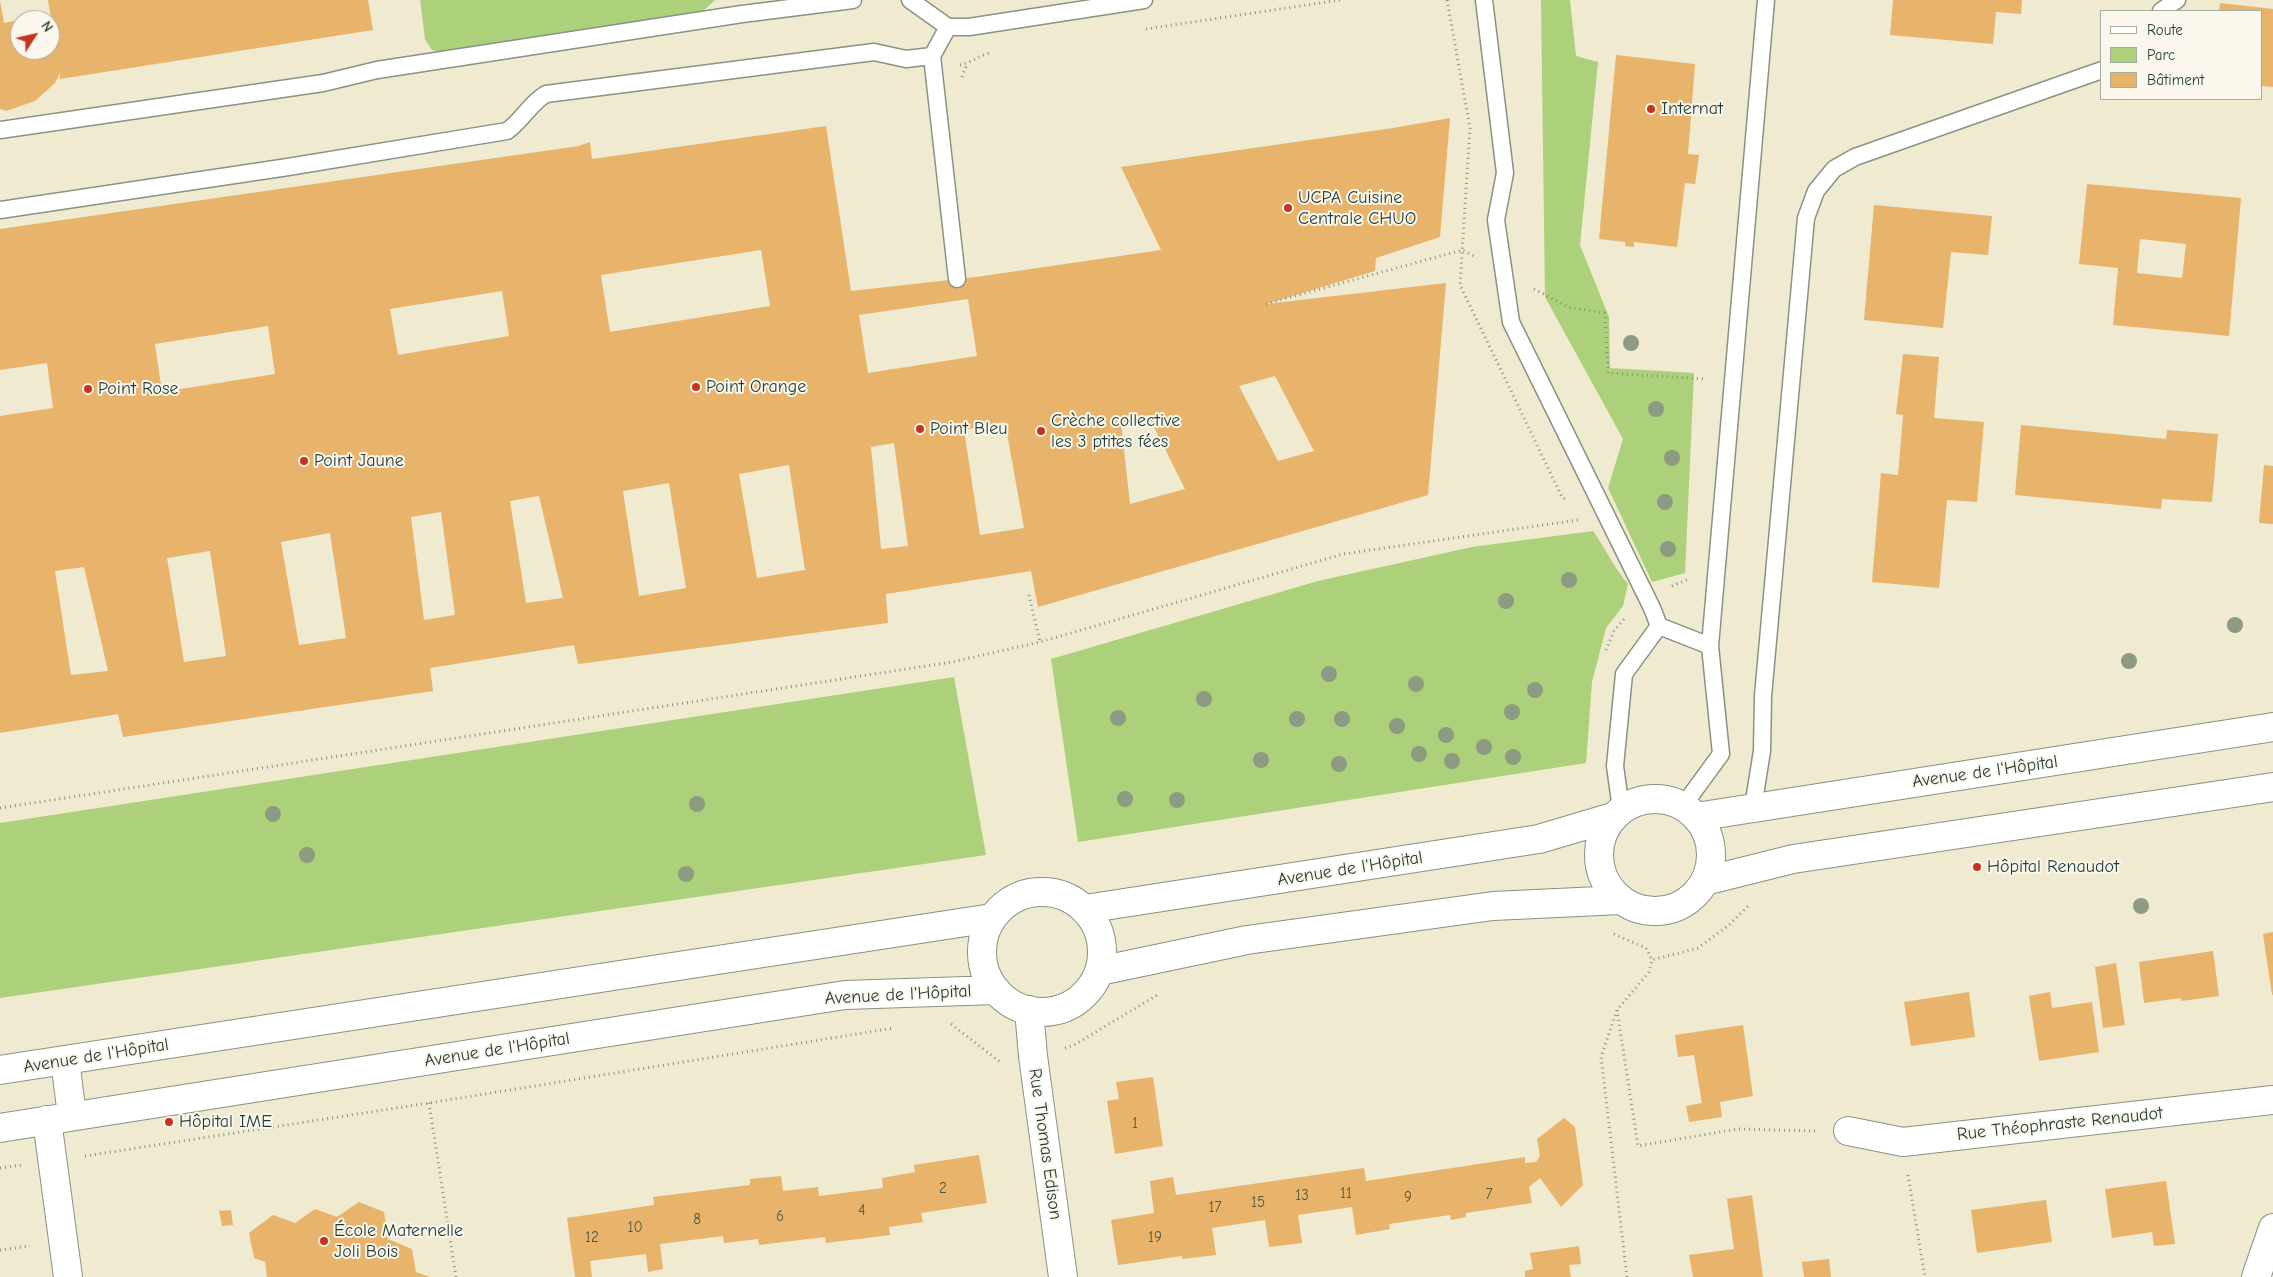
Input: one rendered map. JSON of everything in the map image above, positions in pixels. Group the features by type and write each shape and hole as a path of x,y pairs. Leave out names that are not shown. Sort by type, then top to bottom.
{"street":[{"name":"Avenue de l'Hôpital","path":"1690,811 1753,807 2273,727"},
{"path":"1705,881 1793,859 2273,787"},
{"path":"1651,799 1668,800 1690,811 1706,831 1711,848 1710,865 1705,881 1695,895 1682,904 1667,910 1651,911 1635,908 1621,900 1608,886 1601,869 1599,851 1603,833 1617,813 1635,802 1651,799"},
{"name":"Avenue de l'Hôpital","path":"1085,909 1539,839 1617,813"},
{"path":"1038,892 1056,893 1072,899 1085,909 1095,922 1101,938 1102,954 1099,971 1092,986 1079,1000 1064,1008 1046,1012 1029,1010 1005,999 996,990 986,974 982,955 984,936 992,918 1004,905 1020,896 1038,892"},
{"path":"1099,971 1248,940 1493,906 1621,900"},
{"name":"Avenue de l'Hôpital","path":"0,1070 992,918"},
{"name":"Avenue de l'Hôpital","path":"0,1127 845,995 996,990"},
{"name":"Rue Thomas Edison","path":"1029,1010 1033,1056 1064,1277"},
{"path":"65,1060 60,1118 68,1277"},
{"name":"Rue Théophraste Renaudot","path":"1848,1131 1903,1142 2273,1100"},
{"path":"2256,1277 2273,1228"}],"lane":[{"path":"0,130 323,83 377,70 741,7 853,0"},
{"path":"910,0 948,27 969,27 1144,0"},
{"path":"1484,0 1505,173 1496,220 1511,322 1659,626 1710,646"},
{"path":"1690,811 1722,754 1710,646 1766,0"},
{"path":"2162,10 2177,0"},
{"path":"948,27 932,56 957,279"},
{"path":"0,210 288,167 507,131 518,123 538,98 546,94 874,52 906,59 932,56"},
{"path":"1753,807 1762,751 1763,696 1806,218 1816,191 1834,169 1870,150 2100,71"},
{"path":"1617,813 1615,766 1624,674 1659,626"}],"path":[{"path":"1447,0 1470,128 1460,285 1562,497 1569,502"},
{"path":"1266,304 1462,250 1568,307 1605,313 1608,374 1706,379 1705,388"},
{"path":"0,808 952,662 1040,642 1343,554 1588,518"},
{"path":"1606,656 1614,631 1631,612 1636,600 1689,579 1690,570"},
{"path":"1029,595 1040,642"},
{"path":"1627,1277 1601,1057 1617,1010 1649,972 1652,960"},
{"path":"1617,1010 1638,1146 1738,1129 1848,1131"},
{"path":"429,1103 456,1277"},
{"path":"1903,1142 1925,1277"}],"green space":[{"path":"420,0 715,0 703,11 685,15 443,52 432,50 425,39"},
{"path":"1541,0 1570,0 1576,56 1598,62 1580,245 1609,317 1610,368 1694,373 1685,573 1652,582 1608,488 1623,439 1545,297"},
{"path":"1593,531 1628,584 1623,606 1606,628 1592,682 1586,763 1078,842 1051,659 1318,581 1472,547"},
{"path":"954,677 986,855 0,998 0,823"}],"building":[{"path":"48,0 368,0 373,30 60,79 60,73 55,83 35,101 6,111 0,109 0,1 4,23 10,22 10,60 60,60 60,10 50,10"},
{"path":"1893,0 2022,0 2021,14 1996,12 1993,44 1890,35"},
{"path":"2220,3 2273,9 2273,87 2263,86 2263,10 2219,10"},
{"name":"Internat","path":"1616,55 1695,64 1688,154 1699,155 1695,184 1685,183 1677,247 1634,242 1634,247 1625,246 1625,242 1599,239"},
{"path":"1450,118 1440,237 1376,258 1375,271 1266,304 1446,283 1428,495 1038,607 1031,571 886,594 888,623 578,664 574,645 430,668 433,691 123,737 118,714 0,733 0,416 53,408 47,363 0,370 0,229 579,146 590,142 592,159 826,126 851,291 976,277 1161,250 1121,167","holes":["761,250 770,306 610,332 601,275","502,291 509,336 398,355 390,309","968,299 977,356 868,373 859,315","268,326 275,374 162,392 155,344","1275,376 1314,451 1278,461 1239,386","1148,415 1185,489 1130,504 1121,423","1005,422 1024,528 980,535 964,430","894,443 908,546 881,549 871,447","789,465 805,570 757,578 739,474","669,483 686,588 639,596 623,491","539,496 563,598 526,603 510,501","441,512 455,615 424,620 411,517","330,533 346,638 299,645 281,542","210,551 226,656 184,662 167,558","84,567 108,671 71,675 55,571"]},
{"path":"2087,184 2241,198 2229,336 2113,325 2118,268 2079,264","holes":["2140,239 2186,244 2182,278 2137,273"]},
{"path":"1874,205 1992,216 1988,255 1951,252 1943,328 1864,320"},
{"path":"1903,354 1939,357 1934,418 1984,422 1977,502 1947,500 1939,588 1872,582 1881,473 1898,475 1903,415 1896,414"},
{"path":"2021,425 2166,439 2167,430 2218,434 2212,502 2162,499 2161,509 2015,495"},
{"path":"2264,465 2273,466 2273,524 2259,523"},
{"path":"2273,932 2273,995 2272,995 2263,934"},
{"path":"2213,951 2219,996 2181,1001 2181,998 2144,1003 2139,962"},
{"path":"2116,963 2125,1025 2103,1028 2095,967"},
{"path":"1969,992 1975,1037 1911,1046 1904,1002"},
{"path":"2050,992 2052,1008 2092,1002 2099,1052 2039,1061 2029,996"},
{"path":"1743,1025 1753,1096 1720,1102 1722,1117 1689,1122 1686,1106 1702,1103 1694,1055 1678,1057 1675,1035"},
{"path":"1153,1077 1163,1146 1115,1154 1107,1101 1119,1099 1116,1082"},
{"path":"1564,1118 1575,1127 1583,1185 1561,1207 1540,1178 1529,1187 1532,1203 1466,1213 1466,1217 1451,1220 1450,1215 1389,1224 1390,1229 1356,1235 1352,1207 1298,1215 1302,1243 1269,1247 1265,1220 1212,1228 1216,1255 1182,1259 1182,1256 1118,1265 1111,1220 1154,1213 1150,1181 1173,1177 1176,1195 1364,1168 1366,1181 1525,1157 1525,1163 1536,1162 1540,1156 1537,1139"},
{"path":"979,1155 987,1203 921,1213 923,1222 889,1227 890,1235 826,1243 825,1237 759,1245 758,1239 724,1243 723,1236 660,1244 663,1269 648,1272 646,1254 590,1261 592,1277 575,1277 567,1218 654,1205 653,1197 750,1185 750,1179 781,1176 783,1191 818,1187 819,1196 883,1188 882,1178 915,1172 914,1165"},
{"path":"2166,1181 2175,1244 2154,1246 2152,1232 2112,1238 2105,1189"},
{"path":"1752,1195 1763,1277 1693,1277 1689,1255 1734,1249 1727,1199"},
{"path":"2046,1200 2052,1242 1977,1253 1971,1210"},
{"name":"École Maternelle Joli Bois","path":"359,1202 384,1212 388,1239 412,1249 416,1272 430,1277 267,1277 265,1262 254,1258 249,1233 273,1215 295,1223 315,1209 337,1217"},
{"path":"231,1210 233,1225 222,1226 219,1211"},
{"path":"1579,1246 1581,1264 1569,1265 1571,1277 1525,1277 1525,1271 1533,1269 1530,1253"},
{"path":"1829,1259 1831,1277 1804,1277 1802,1262"}],"place":[{"name":"Internat","path":"1651,109"},
{"name":"UCPA Cuisine Centrale CHUO","path":"1288,208"},
{"name":"Point Orange","path":"696,387"},
{"name":"Point Rose","path":"88,389"},
{"name":"Point Bleu","path":"920,429"},
{"name":"Crèche collective les 3 ptites fées","path":"1041,431"},
{"name":"Point Jaune","path":"304,461"},
{"name":"Hôpital Renaudot","path":"1977,867"},
{"name":"Hôpital IME","path":"169,1122"},
{"name":"École Maternelle Joli Bois","path":"324,1241"}]}
